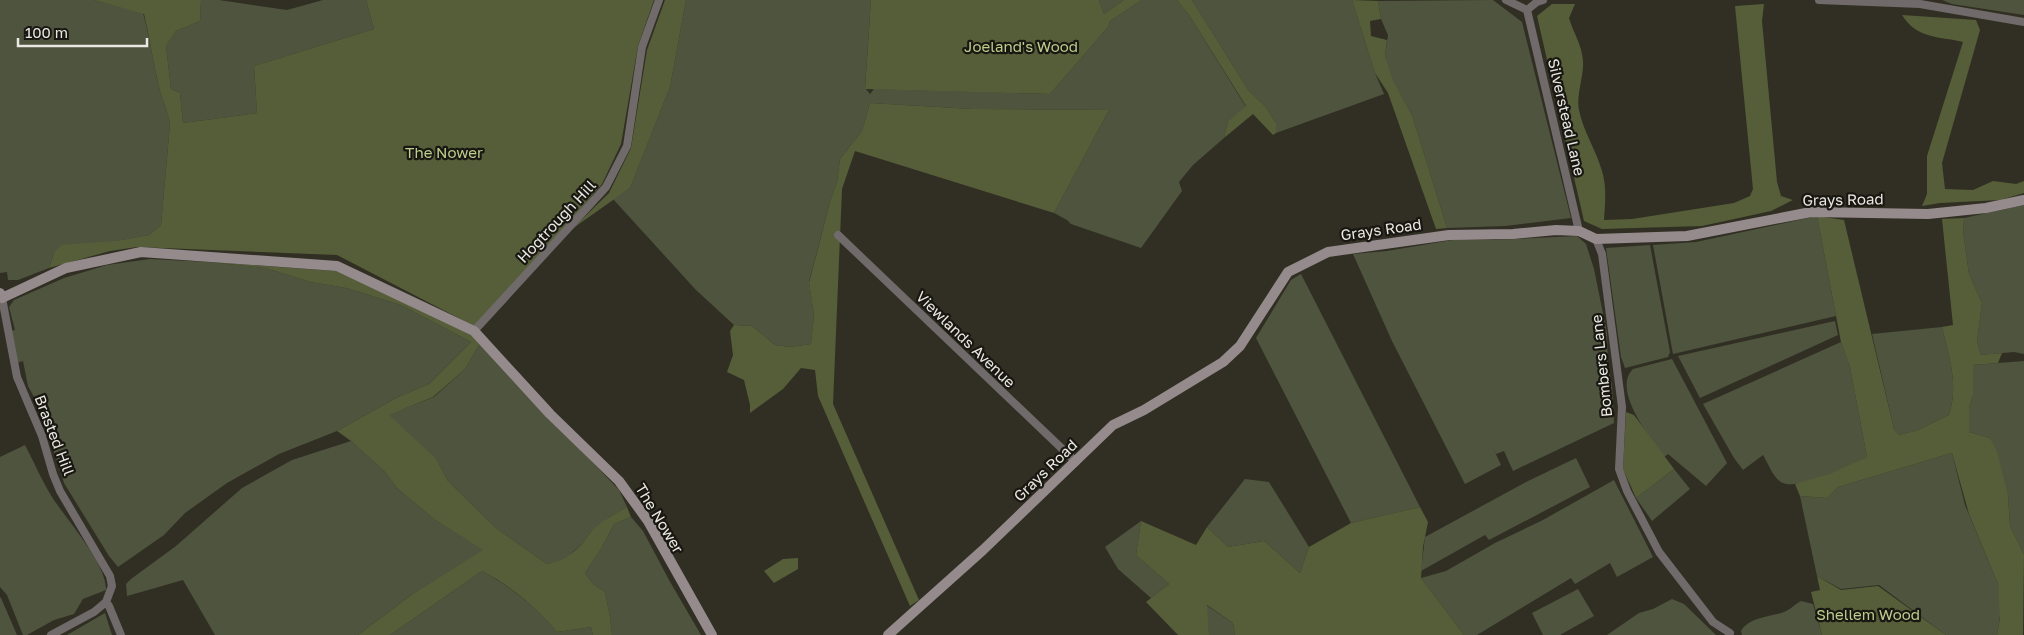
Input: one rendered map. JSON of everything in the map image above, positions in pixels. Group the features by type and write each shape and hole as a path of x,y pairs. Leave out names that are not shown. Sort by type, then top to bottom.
{"street":[{"name":"Hogtrough Hill","path":"474,331 606,187 627,146 642,47 659,0"},
{"path":"1506,0 1527,10 1536,2 1543,0"},
{"path":"1819,0 1920,4 2024,22"},
{"name":"Silverstead Lane","path":"1527,10 1579,231"},
{"name":"Grays Road","path":"888,635 983,550 1113,425 1144,410 1223,362 1240,346 1288,272 1328,252 1449,235 1579,231 1596,239 1687,236 1811,212 1928,214 1986,208 2024,200"},
{"name":"Viewlands Avenue","path":"838,235 1076,462"},
{"name":"Bombers Lane","path":"1596,239 1602,254 1622,407 1618,469 1627,491 1659,552 1713,622 1730,633"},
{"name":"The Nower","path":"1,296 66,268 141,252 337,266 474,331 550,414 619,481 648,521 712,635"},
{"name":"Brasted Hill","path":"1,296 17,377 42,436 60,491 110,576 112,586 106,602"},
{"path":"52,635 94,612 106,602 121,635"}],"green space":[{"path":"0,0 94,0 143,13 159,87 170,124 161,225 149,235 54,253 49,268 18,280 8,280 7,272 0,273"},
{"name":"The Nower","path":"94,0 201,0 200,21 176,31 166,46 171,89 180,93 183,123 257,113 254,66 374,29 366,0 654,0 638,46 621,144 602,184 551,244 474,326 337,255 137,247 110,251 49,268 54,253 61,245 116,241 149,235 161,225 170,124 159,87 144,14"},
{"path":"201,0 219,0 287,10 323,0 366,0 374,29 254,66 257,113 183,123 180,93 171,89 166,46 176,31 200,21"},
{"path":"665,0 686,0 670,87 630,188 572,229 609,193 631,148 647,50"},
{"path":"686,0 871,0 865,88 870,94 874,89 1050,94 1108,27 1110,21 1142,0 1177,0 1189,15 1246,107 1228,121 1224,138 1193,165 1179,182 1182,191 1141,248 1071,224 1054,213 1109,110 972,109 870,103 862,131 840,159 837,182 809,282 814,315 811,344 790,347 775,345 752,326 734,325 696,290 613,199 630,188 670,87"},
{"name":"Joeland's Wood","path":"871,0 1099,0 1104,14 1124,0 1142,0 1110,21 1108,27 1050,94 865,89"},
{"path":"1099,0 1124,0 1104,14"},
{"path":"1177,0 1192,0 1249,91 1265,106 1276,123 1276,133 1273,135 1253,114 1224,138 1228,121 1246,106 1189,15"},
{"path":"1192,0 1352,0 1375,73 1384,94 1276,133 1276,123 1265,106 1249,91"},
{"path":"1352,0 1378,1 1381,19 1370,21 1371,36 1387,40 1385,56 1393,81 1412,115 1447,228 1436,229 1388,93 1375,73"},
{"path":"1493,0 1522,22 1571,218 1505,226 1447,228 1412,115 1389,75 1385,56 1388,35 1381,19 1378,1"},
{"path":"1942,0 2024,0 2024,15 1952,4"},
{"path":"1552,4 1575,4 1569,18 1583,61 1578,104 1583,125 1604,177 1604,220 1632,219 1734,203 1750,196 1753,189 1735,6 1764,4 1762,21 1777,182 1781,196 1793,200 1771,211 1702,226 1602,229 1584,221 1537,16"},
{"path":"1902,15 1976,20 1980,30 1942,163 1945,189 1973,190 1993,181 2016,184 2024,181 2024,193 2000,200 1940,203 1922,206 1927,194 1927,156 1963,42 1921,33 1908,23"},
{"path":"870,103 972,109 1109,110 1054,213 855,151 842,189 833,404 919,600 910,606 818,396 815,370 801,368 783,389 750,413 744,380 727,372 733,355 730,331 734,325 752,326 775,345 790,347 811,344 814,315 809,283 837,182 840,159 862,131"},
{"path":"2024,205 2024,354 2014,352 1981,355 1977,341 1982,303 1969,274 1963,231 1964,218"},
{"path":"1817,216 1836,316 1673,354 1653,245 1696,242"},
{"path":"1817,216 1844,220 1894,429 1899,435 1918,430 1949,415 1952,403 1953,381 1942,327 1953,325 1942,219 1964,218 1963,231 1969,274 1982,303 1977,341 1981,355 2002,353 1998,363 1973,365 1973,395 1969,408 1969,432 1990,438 1997,452 2008,495 2010,526 2024,554 2023,635 1997,635 2000,618 1998,584 1969,514 1952,453 1838,487 1827,498 1800,496 1795,484 1829,474 1867,457 1850,367 1841,342"},
{"path":"1577,236 1586,244 1594,269 1607,333 1608,366 1612,385 1614,423 1513,471 1504,451 1496,454 1492,446 1501,465 1465,484 1392,341 1353,254 1387,251 1458,239 1494,240"},
{"path":"1650,245 1670,352 1668,357 1625,368 1621,357 1606,248"},
{"path":"150,259 209,262 265,268 311,282 346,288 401,305 471,342 429,384 398,397 337,431 279,454 227,483 185,513 164,535 118,567 109,556 64,483 40,408 28,386 23,361 17,363 10,331 15,330 9,307 14,300 64,278 107,265"},
{"path":"209,262 336,271 467,330 480,343 465,369 433,397 389,415 436,458 448,481 496,528 547,564 570,554 581,545 599,524 627,507 631,517 614,524 601,549 585,573 593,584 605,592 612,635 593,635 591,627 557,632 522,598 503,583 482,571 390,635 358,635 414,593 483,550 434,519 398,489 385,472 351,441 337,431 398,397 429,384 471,342 401,305 346,288 311,282 265,268"},
{"path":"1301,274 1420,507 1351,523 1256,338 1291,280"},
{"path":"1835,321 1838,335 1700,398 1678,356"},
{"path":"1942,327 1953,381 1952,403 1949,415 1918,430 1899,435 1894,429 1872,334"},
{"path":"1841,342 1850,367 1867,457 1825,476 1801,483 1791,484 1780,481 1763,455 1743,470 1703,404"},
{"path":"480,343 619,490 627,507 609,517 590,533 582,544 568,556 555,563 547,564 496,528 448,481 436,458 388,415 434,397 465,369"},
{"path":"1672,359 1727,463 1706,486 1668,454 1664,457 1643,427 1630,402 1627,389 1628,378 1633,369"},
{"path":"2024,361 2024,554 2010,526 2008,495 1990,438 1969,432 1969,408 1973,395 1973,365"},
{"path":"1626,412 1634,415 1674,469 1636,498 1623,469"},
{"path":"351,441 385,472 398,489 434,519 484,550 414,593 358,635 215,635 183,580 127,596 126,584 131,579 176,546 242,488 292,460"},
{"path":"25,445 52,497 93,555 105,579 106,590 83,599 74,614 54,620 27,635 23,635 7,595 0,587 0,457"},
{"path":"1952,453 1965,505 1998,584 2001,610 1997,635 1946,635 1879,585 1841,589 1817,576 1800,496 1827,498 1838,487"},
{"path":"1576,458 1590,487 1489,540 1485,535 1421,571 1425,537 1526,482"},
{"path":"1674,469 1690,489 1652,521 1636,498"},
{"path":"1245,479 1269,482 1309,547 1300,573 1264,541 1228,547 1207,527"},
{"path":"1614,480 1653,557 1617,577 1610,563 1575,584 1571,578 1477,635 1464,635 1421,578 1446,571"},
{"path":"1420,507 1428,522 1423,547 1421,578 1464,635 1235,635 1233,623 1207,605 1209,635 1178,635 1146,602 1169,584 1136,555 1141,521 1196,545 1207,527 1228,547 1264,541 1300,573 1309,547 1351,523"},
{"path":"631,517 643,531 701,635 612,635 605,592 593,584 585,573 601,549 614,524"},
{"path":"1141,521 1136,555 1169,584 1151,598 1118,569 1105,547"},
{"path":"798,558 798,569 774,583 764,571 783,559"},
{"path":"482,571 503,583 522,598 557,632 591,627 593,635 390,635"},
{"name":"Shellem Wood","path":"1817,576 1841,590 1878,586 1946,635 1822,635 1811,592 1820,590"},
{"path":"1578,589 1594,616 1560,635 1543,635 1532,613"},
{"path":"1,598 17,635 0,635"},
{"path":"1672,599 1684,604 1716,635 1607,635 1639,613 1653,609"},
{"path":"1801,601 1813,604 1822,635 1742,635 1741,631 1745,626 1754,620 1786,611"},
{"path":"1206,605 1233,623 1235,635 1209,635"},
{"path":"105,613 112,635 67,635"}]}
